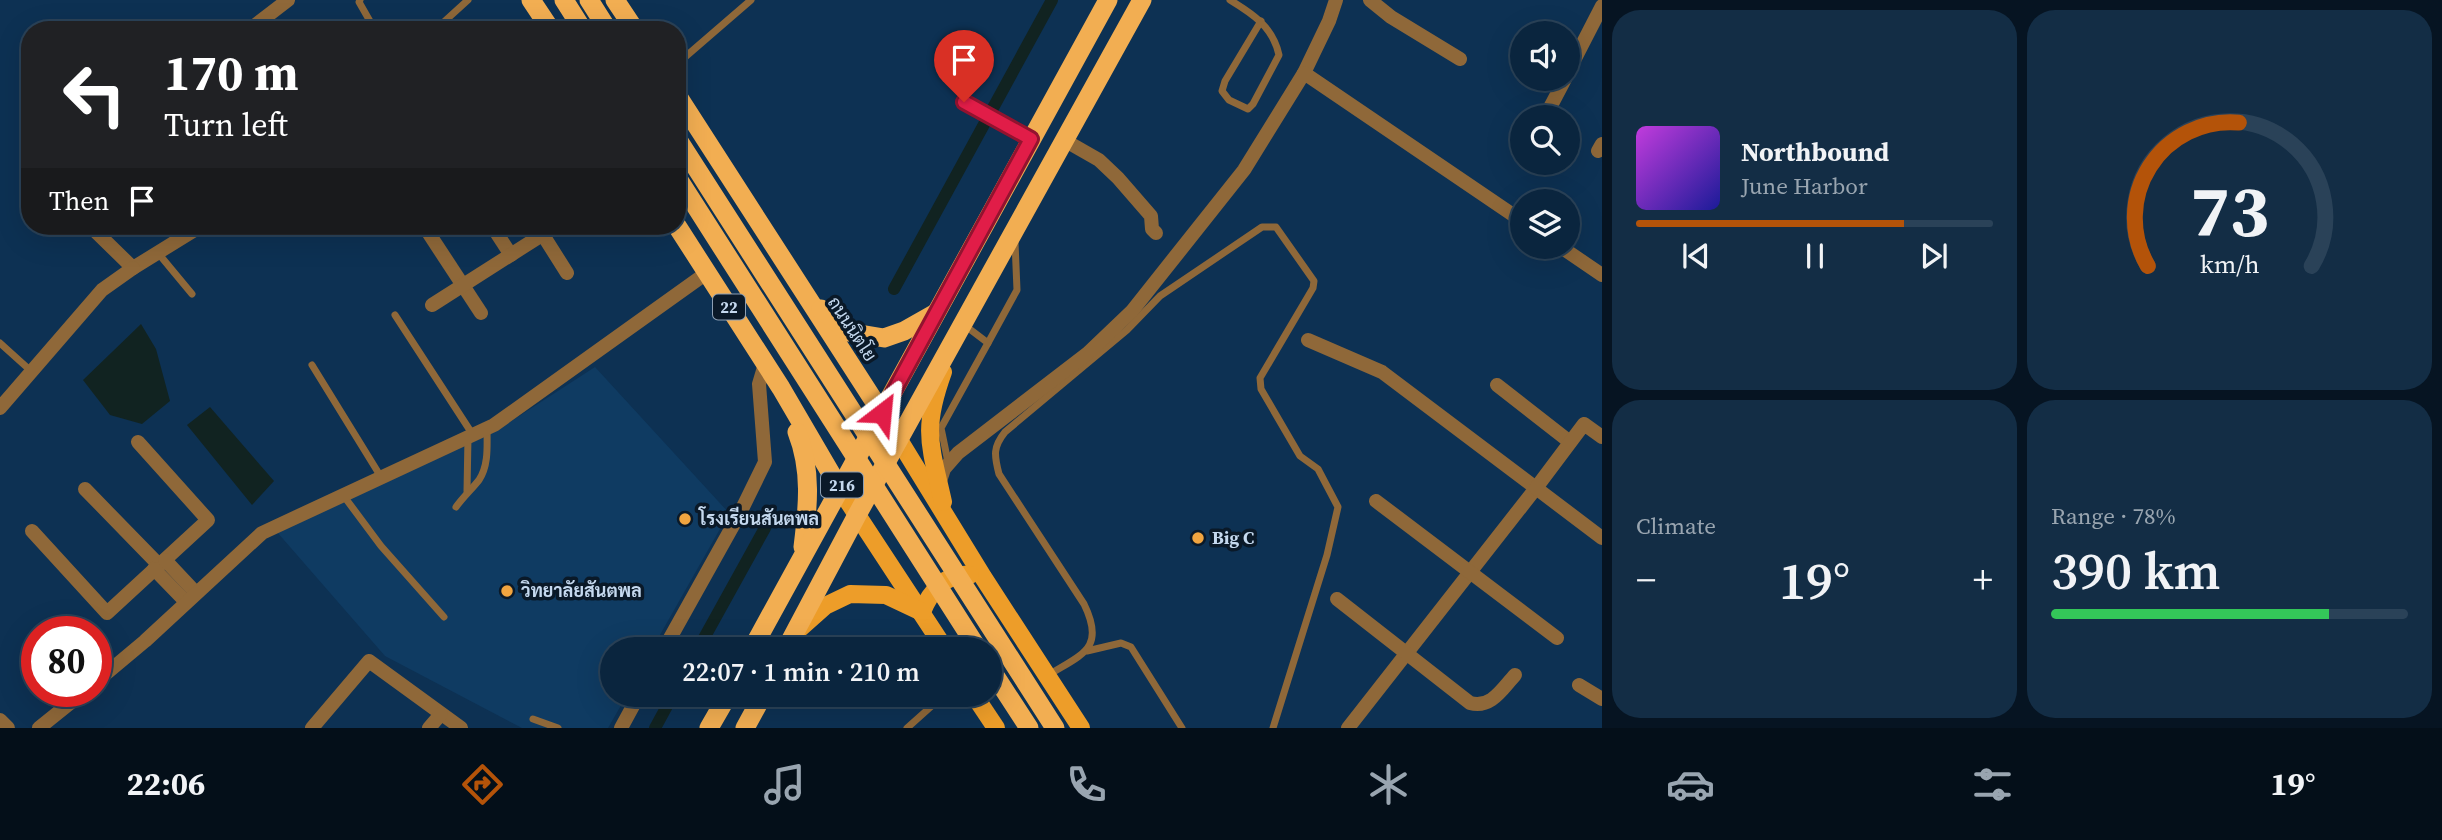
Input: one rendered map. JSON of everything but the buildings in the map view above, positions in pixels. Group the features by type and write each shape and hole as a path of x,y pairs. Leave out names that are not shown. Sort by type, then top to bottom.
{"highway":[{"path":"531,0 545,21"},
{"path":"564,0 577,21"},
{"path":"589,0 602,21"},
{"path":"615,0 629,21"},
{"name":"216","path":"758,637 1108,0"},
{"name":"216","path":"792,637 1142,0"},
{"name":"ถนนนิตโย","path":"686,109 899,440"},
{"path":"686,152 1055,728"},
{"name":"22","path":"686,191 970,637"},
{"name":"22","path":"683,235 781,388 839,489"},
{"path":"811,305 848,332 884,338 904,331 937,312"},
{"path":"765,364 789,361 812,346 818,332 811,305"},
{"path":"781,388 804,449 809,492 801,557"},
{"path":"1002,687 1028,728"},
{"path":"709,728 721,707"},
{"path":"745,728 756,707"}],"main road":[{"path":"947,518 930,453 929,418 961,326"},
{"name":"ถนนนิตโย","path":"899,440 983,577 1081,728"},
{"name":"22","path":"839,489 938,637"},
{"path":"794,637 825,606 850,594 886,595 922,612 930,593 945,581 965,574 983,577"},
{"path":"982,707 996,728"}],"street":[{"path":"261,21 288,0"},
{"path":"939,484 944,469 958,453 1088,353 1132,311 1244,170 1304,73 1336,0"},
{"path":"1370,0 1391,17 1460,59"},
{"path":"1580,49 1602,6"},
{"path":"1304,73 1510,213"},
{"path":"1064,140 1099,160 1118,178 1151,216 1152,229 1156,233"},
{"path":"99,235 133,268"},
{"path":"0,408 102,290 187,235"},
{"path":"430,235 481,313"},
{"path":"498,235 511,255"},
{"path":"432,305 541,235"},
{"path":"544,235 567,273"},
{"path":"1579,259 1602,275"},
{"path":"112,668 262,533 487,428 708,272"},
{"path":"1308,340 1382,372 1602,538"},
{"path":"671,637 740,513 765,462 759,384 765,364"},
{"path":"1497,385 1570,442"},
{"path":"1348,728 1584,424 1602,437"},
{"path":"32,531 107,613 208,520 138,442"},
{"path":"85,489 191,597"},
{"path":"1376,502 1557,638"},
{"path":"1337,599 1470,703 1480,706 1494,698 1515,675"},
{"path":"312,728 369,661 461,728"},
{"path":"1579,685 1602,699"},
{"path":"39,728 65,707"},
{"path":"621,728 632,707"},
{"path":"429,728 441,714"},
{"path":"0,720 8,728"}],"lane":[{"path":"360,0 370,21"},
{"path":"445,21 468,0"},
{"path":"686,56 751,0"},
{"path":"1230,0 1261,22 1276,41 1279,55 1254,104 1248,110 1229,100 1222,91 1225,81 1261,22"},
{"path":"964,102 1031,139"},
{"path":"1087,651 1094,629 1093,621 999,474 994,453 995,444 1005,432 1127,330 1160,296 1262,227 1276,227 1314,281 1313,288 1260,379 1261,389 1300,456 1318,469 1338,507 1327,555 1273,728"},
{"path":"948,464 942,428 1017,290 1015,230"},
{"path":"158,253 192,294"},
{"path":"395,315 470,436 467,491"},
{"path":"961,326 988,342"},
{"path":"0,343 32,372"},
{"path":"312,365 382,478"},
{"path":"456,507 483,471 488,453 487,428"},
{"path":"343,495 381,546 444,617"},
{"path":"1047,677 1087,651 1121,643 1131,647 1182,728"},
{"path":"907,728 931,707"},
{"path":"533,719 558,728"}],"shaded area":[{"path":"141,324 156,349 170,401 142,424 110,415 83,380"},
{"name":"วิทยาลัยสันตพล","path":"595,367 729,513 659,637 600,637 600,707 620,707 608,728 522,728 385,656 277,532 496,431"},
{"path":"210,407 274,481 252,505 187,425"}],"waterway":[{"path":"894,289 1052,0"},
{"path":"705,637 765,528"},
{"path":"655,728 666,707"}],"place":[{"name":"โรงเรียนสันตพล","path":"685,519"},
{"name":"Big C","path":"1198,538"},
{"name":"วิทยาลัยสันตพล","path":"507,591"}],"route":[{"path":"882,413 1031,139 964,102"}]}
